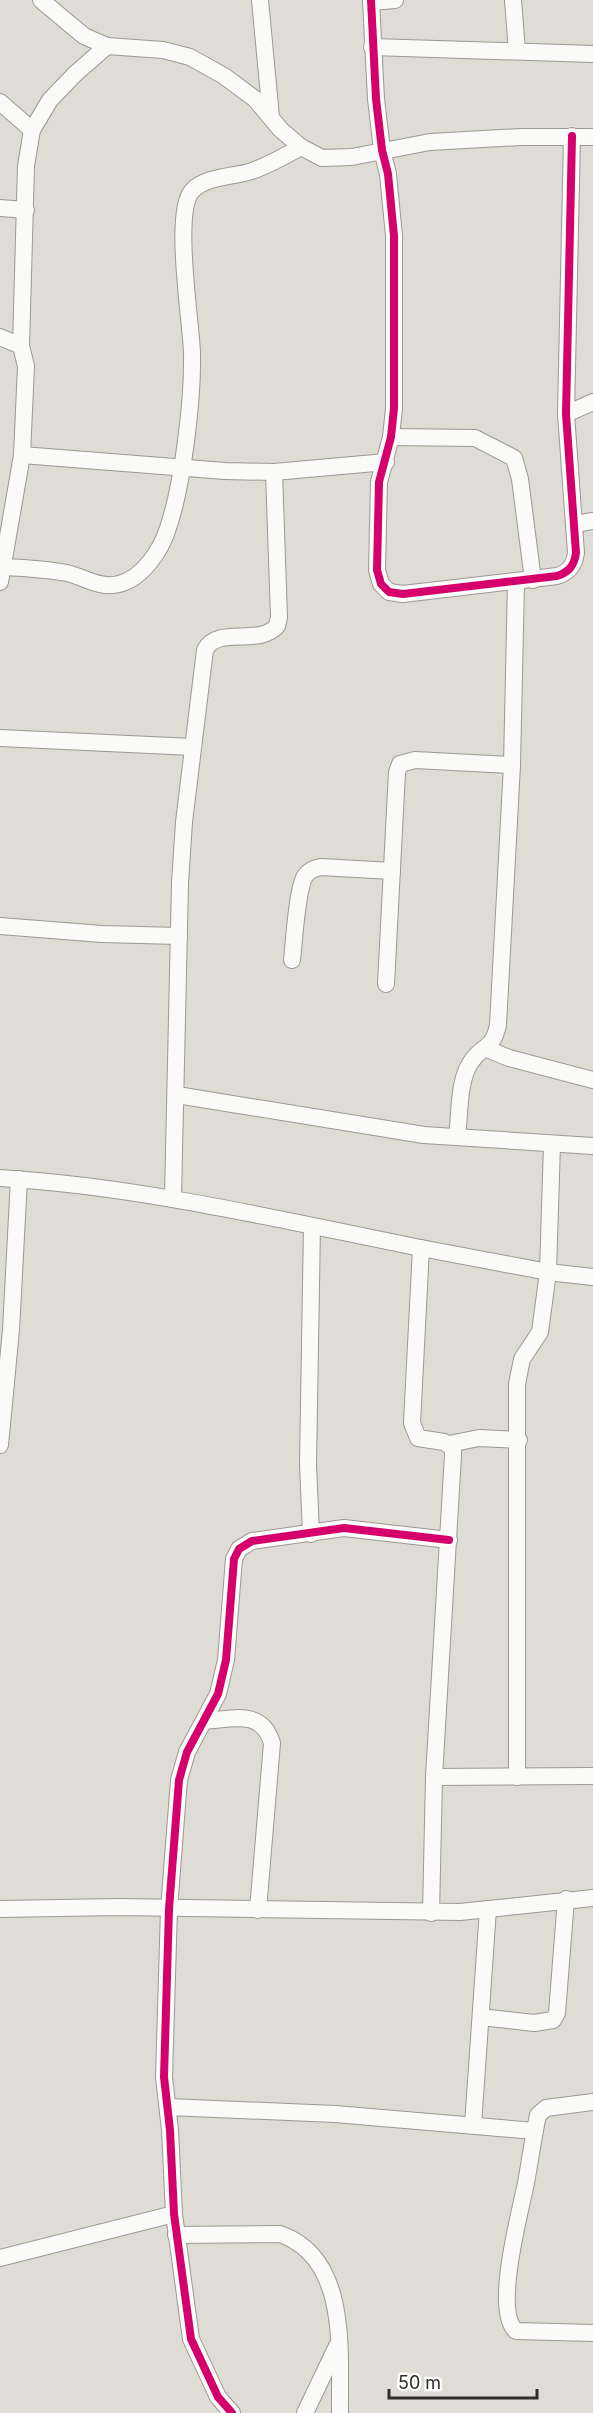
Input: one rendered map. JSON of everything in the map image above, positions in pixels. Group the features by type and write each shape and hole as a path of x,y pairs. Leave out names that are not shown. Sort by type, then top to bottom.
{"street":[{"path":"260,0 271,117"},
{"path":"395,0 371,1 372,47 381,150 388,174 394,236 394,408 391,437 379,482 377,503 377,570 381,584 389,592 404,594 516,582 568,572 574,563 575,524 567,414 572,136"},
{"path":"513,0 517,51"},
{"path":"46,1 84,36 107,46 163,50 190,57 224,76 255,99 301,147 321,158 352,157 430,142 593,137"},
{"path":"107,46 50,100 32,130 26,166 21,346 26,366 22,454 2,575 69,574 96,584 119,584 136,576 153,558 168,529 182,466 192,354 186,292 184,214 187,200 192,190 202,184 251,171 301,147"},
{"path":"372,47 593,54"},
{"path":"0,102 32,130"},
{"path":"0,208 26,210"},
{"path":"0,337 21,346"},
{"path":"567,414 593,402"},
{"path":"391,437 475,438 514,458 520,479 533,579"},
{"path":"22,454 274,472 386,462"},
{"path":"173,1197 177,1095 178,936 184,822 205,650 209,643 217,639 262,636 272,632 277,626 279,617 274,472"},
{"path":"575,524 593,521"},
{"path":"457,1137 466,1071 471,1060 487,1049 495,1038 498,1025 512,765 516,582"},
{"path":"0,738 193,747"},
{"path":"386,984 397,772 400,765 415,760 512,765"},
{"path":"292,960 301,888 304,876 311,869 321,867 392,871"},
{"path":"0,926 102,934 178,936"},
{"path":"487,1049 509,1058 593,1080"},
{"path":"177,1095 336,1122 457,1137 593,1146"},
{"path":"517,1777 519,1370 522,1359 536,1342 540,1332 548,1272 552,1144"},
{"path":"0,1178 173,1197 421,1248 548,1272 593,1277"},
{"path":"0,1445 11,1329 19,1179"},
{"path":"311,1534 308,1454 312,1226"},
{"path":"421,1248 412,1423 418,1438 449,1444 479,1438 519,1440"},
{"path":"431,1913 434,1777 453,1455 449,1444"},
{"path":"232,2413 218,2397 191,2339 174,2214 168,2107 164,2077 169,1909 179,1780 186,1752 218,1694 226,1660 234,1559 239,1549 252,1541 344,1528 362,1528 449,1540"},
{"path":"205,1721 249,1719 261,1722 268,1731 272,1743 258,1910"},
{"path":"434,1777 593,1776"},
{"path":"0,1910 169,1909 431,1913 488,1910 566,1899 593,1898"},
{"path":"481,2017 534,2023 553,2020 557,2013 566,1899"},
{"path":"473,2125 488,1910"},
{"path":"593,2102 546,2108 538,2115 508,2269 508,2319 516,2331 593,2333"},
{"path":"168,2107 334,2114 535,2131"},
{"path":"0,2258 174,2214"},
{"path":"176,2235 270,2234 294,2239 316,2260 332,2290 339,2342 340,2413"},
{"path":"305,2413 339,2342"}],"cycle path":[{"path":"371,0 376,99 382,150 388,174 394,236 394,408 391,437 379,482 377,570 381,584 389,592 403,594 557,576 565,573 574,562 576,553 566,414 572,136"},
{"path":"232,2413 218,2397 191,2339 174,2214 170,2130 164,2077 169,1909 179,1780 187,1752 218,1694 226,1660 234,1559 239,1549 252,1541 344,1528 449,1540"}]}
